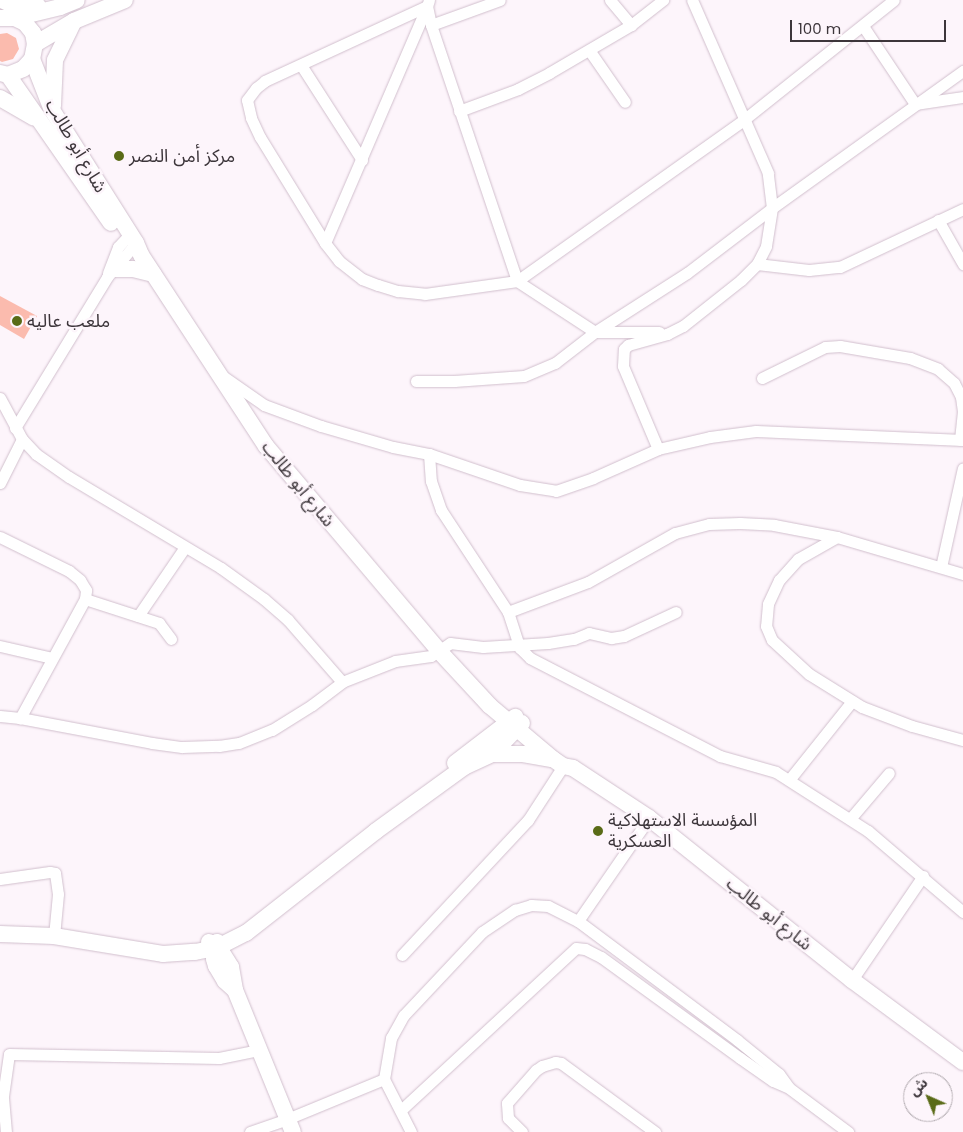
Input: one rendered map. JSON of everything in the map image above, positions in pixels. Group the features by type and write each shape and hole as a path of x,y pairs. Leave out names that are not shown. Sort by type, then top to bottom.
{"street":[{"path":"2,0 12,5 60,7"},
{"path":"6,15 60,7 78,0"},
{"path":"4,74 23,69 34,52 74,21 125,0"},
{"path":"431,25 500,0"},
{"path":"610,0 631,25"},
{"path":"460,110 518,88 589,50 631,25 663,0"},
{"path":"658,449 623,366 622,354 628,345 673,331 723,296 757,264 766,246 772,208 768,173 746,118 692,0"},
{"path":"428,3 256,88 247,100 248,108 260,137 325,243 339,261 356,275 398,292 425,294 517,281 746,118 894,0"},
{"path":"428,3 431,25 517,281 595,332 673,331"},
{"path":"325,243 428,3"},
{"name":"شارع أبو طالب","path":"6,15 29,28 34,52 52,110 132,244"},
{"path":"52,110 55,60 74,21"},
{"path":"863,26 915,104"},
{"path":"589,50 625,102"},
{"path":"301,65 362,160"},
{"path":"416,381 454,381 524,376 555,363 595,332 686,273 772,208 963,71"},
{"name":"شارع أبو طالب","path":"4,74 132,244 266,446 440,651 480,694 515,723 569,759 563,764 649,818 852,980 963,1062"},
{"path":"915,104 963,97"},
{"path":"0,98 38,121"},
{"path":"757,264 809,270 840,267 863,258 963,209"},
{"path":"938,220 963,264"},
{"path":"15,428 111,273 114,256 132,244"},
{"path":"111,273 133,268 153,274"},
{"path":"219,374 264,405 337,430 429,454 520,484 556,491 592,478 658,449 710,437 756,431 962,440 963,411 961,397 954,383 938,369 910,358 846,346 825,348 762,378"},
{"path":"0,398 22,439 46,462 244,584 278,610 342,682"},
{"path":"0,484 22,439"},
{"path":"429,454 431,481 441,510 508,612 518,643 530,658 720,756 770,769 789,780 885,844 963,912"},
{"path":"941,567 963,468"},
{"path":"508,612 588,582 653,544 689,528 740,523 774,525 837,537 963,574"},
{"path":"0,537 75,574 85,586 85,600 20,718"},
{"path":"837,537 798,559 779,580 768,604 766,626 772,640 783,653 809,674 852,702 881,716 963,740"},
{"path":"138,616 185,546"},
{"path":"85,600 159,623 171,639"},
{"path":"0,716 182,747 219,746 239,743 272,730 312,705 342,682 395,661 424,658 440,651 450,643 483,647 560,641 574,639 589,633 611,638 624,636 676,612"},
{"path":"0,646 52,658"},
{"path":"789,780 852,702"},
{"path":"492,754 515,723"},
{"path":"214,943 240,926 371,825 515,723"},
{"path":"0,928 164,946 214,943 246,933 376,831 464,767 492,754 523,754 563,764 528,820 402,955"},
{"path":"850,819 889,773"},
{"path":"578,921 649,818"},
{"path":"0,879 50,872 56,874 58,894 54,934"},
{"path":"852,980 923,876"},
{"path":"411,1132 384,1079 391,1038 404,1015 491,924 515,910 531,905 548,906 578,921 737,1040 778,1074 789,1088"},
{"path":"0,934 54,934"},
{"path":"214,943 231,967 235,990 290,1126"},
{"path":"401,1110 576,948 585,949 601,957 740,1058 773,1081 789,1088 848,1132"},
{"path":"6,1132 3,1096 8,1054 220,1058 259,1050"},
{"path":"522,1132 508,1118 507,1103 536,1070 555,1062 561,1063 655,1132"},
{"path":"250,1132 290,1126 384,1079"}],"shaded area":[{"path":"7,33 16,38 19,49 13,59 2,62 0,61 0,34"},
{"name":"ملعب عاليه","path":"0,296 37,316 24,339 0,325"}],"place":[{"name":"مركز أمن النصر","path":"119,156"},
{"name":"ملعب عاليه","path":"17,321"},
{"name":"المؤسسة الاستهلاكية العسكرية","path":"598,831"}]}
